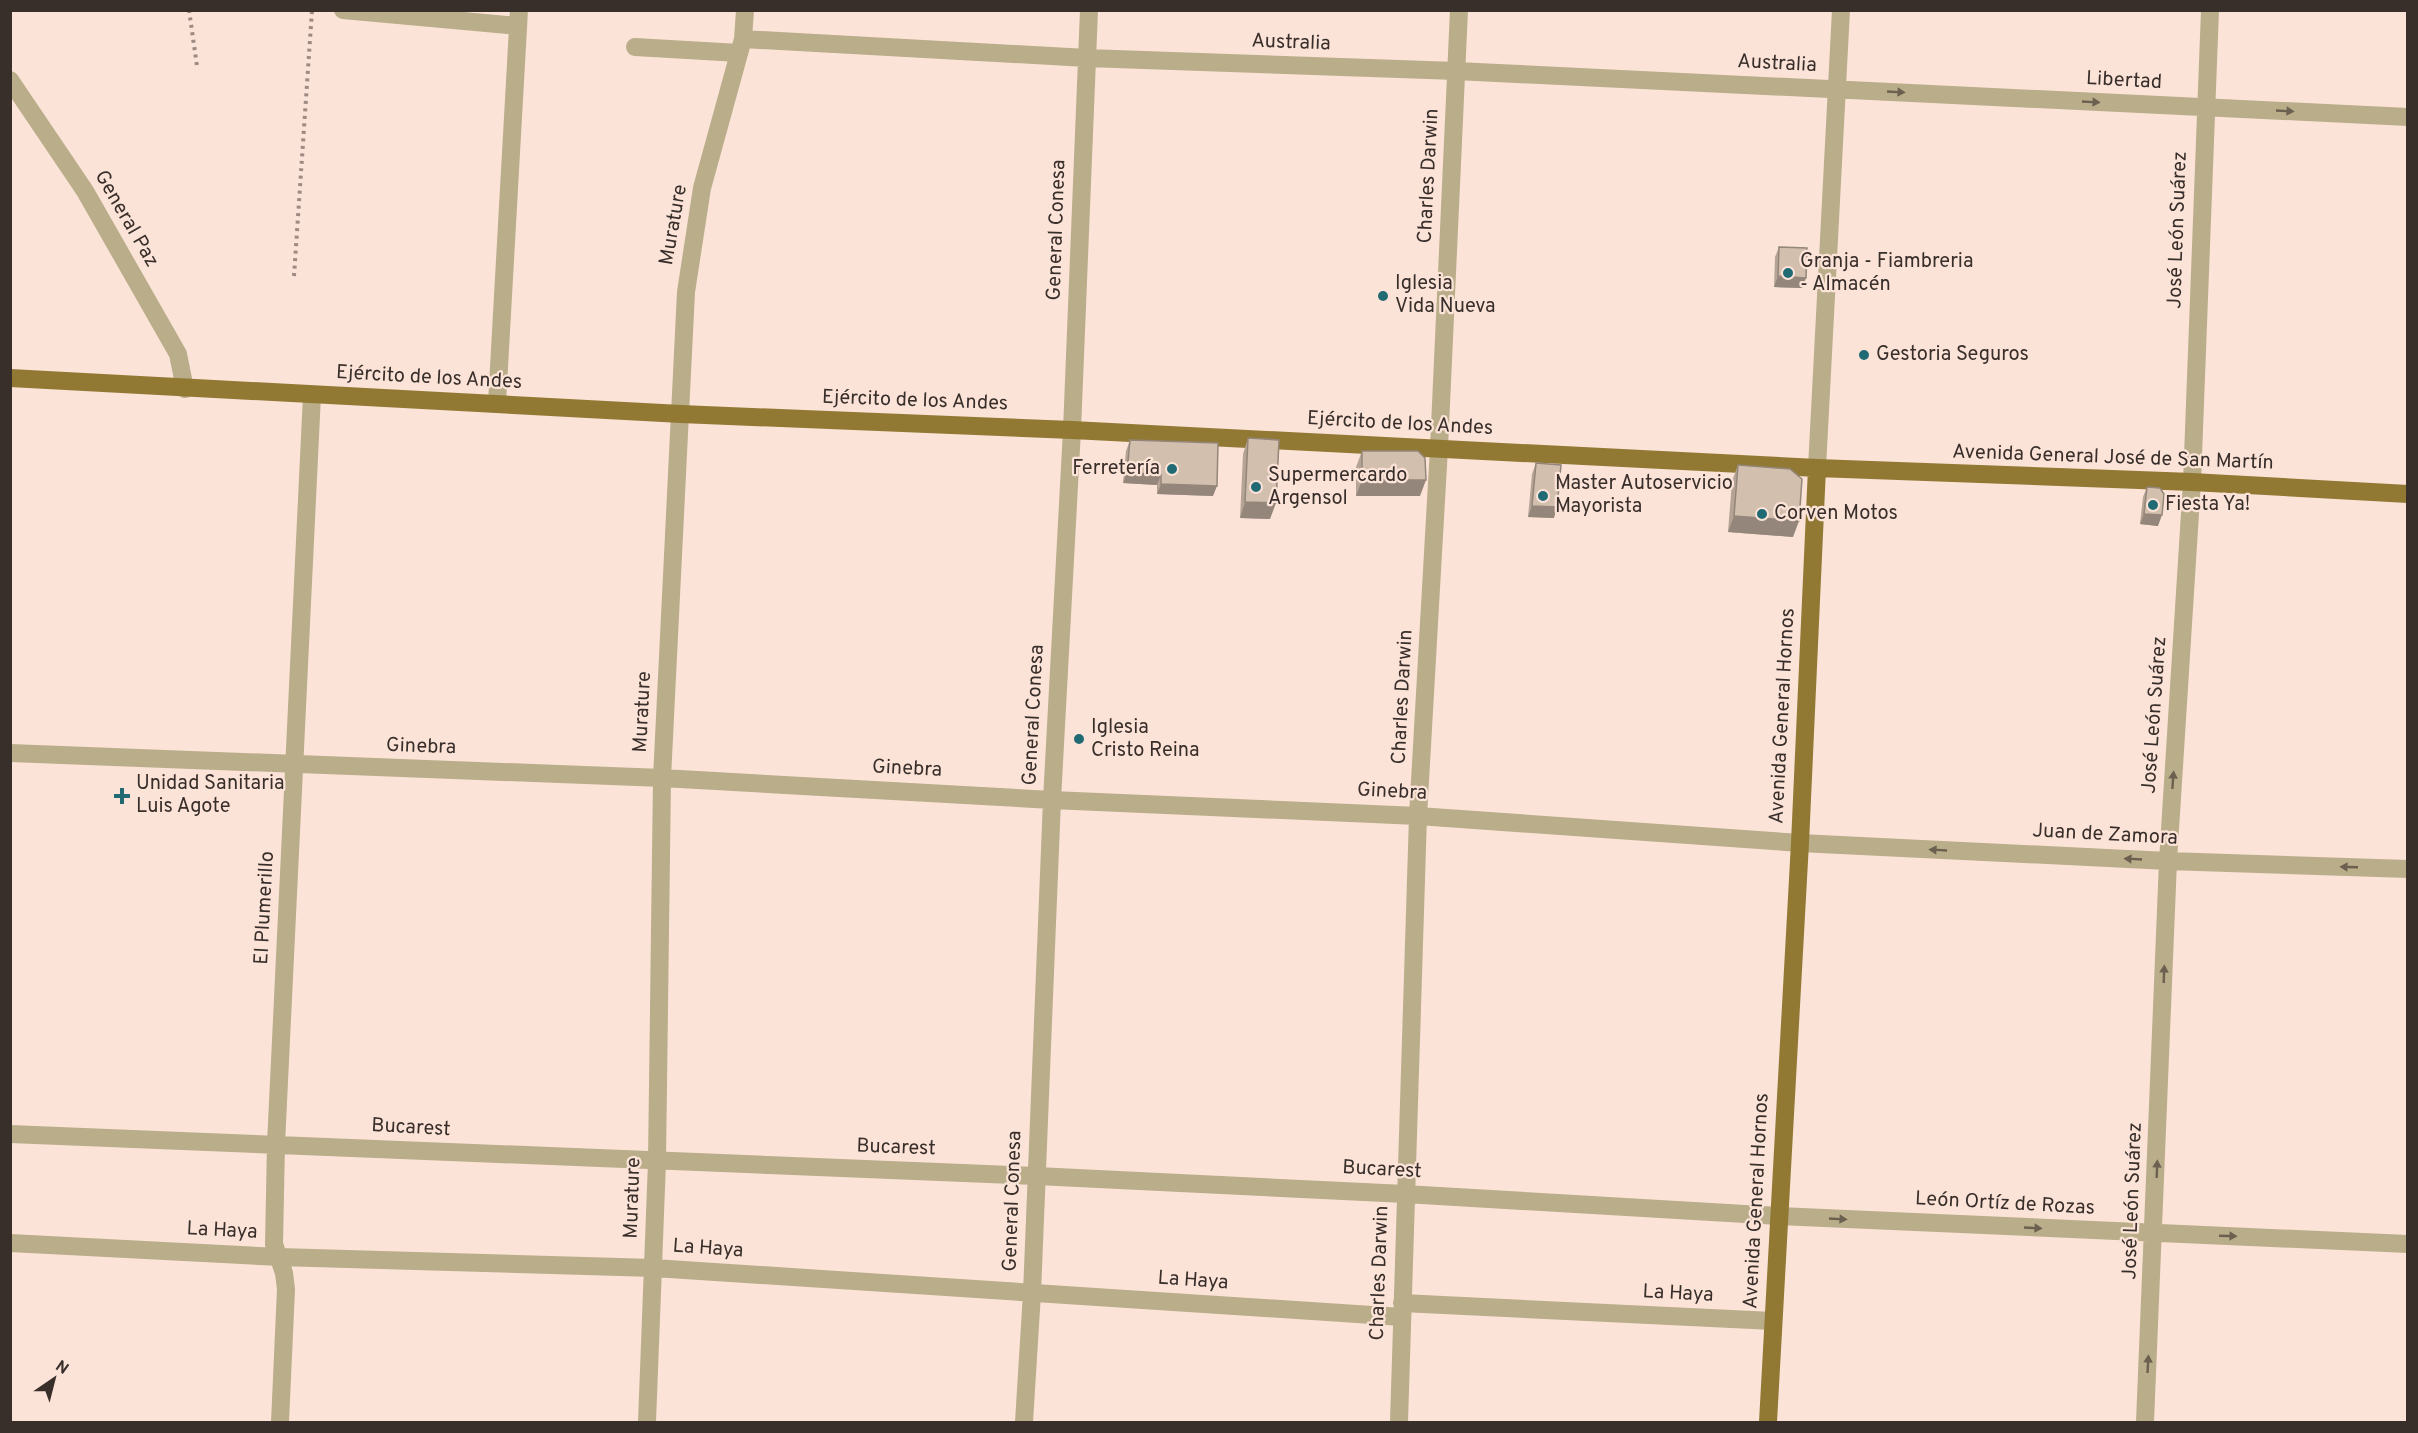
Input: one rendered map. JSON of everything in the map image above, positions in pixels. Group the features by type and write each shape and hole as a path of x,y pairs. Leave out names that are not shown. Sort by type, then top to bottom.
{"main road":[{"name":"Ejército de los Andes","path":"10,378 681,414 1072,430 1817,468"},
{"name":"Avenida General José de San Martín","path":"1817,468 2192,482 2408,494"},
{"name":"Avenida General Hornos","path":"1768,1422 1800,843 1817,468"}],"street":[{"path":"343,10 519,18 497,403"},
{"name":"Murature","path":"647,1422 657,1162 662,778 686,292 697,216 741,46 745,10"},
{"name":"General Conesa","path":"1024,1422 1032,1293 1052,800 1072,430 1089,10"},
{"name":"Charles Darwin","path":"1399,1422 1418,816 1439,448 1459,10"},
{"name":"Avenida General Hornos","path":"1817,468 1841,10"},
{"name":"José León Suárez","path":"2145,1422 2155,1233 2168,861 2192,482 2210,10"},
{"name":"Australia","path":"635,47 741,46 1087,58 1456,71 1837,89"},
{"name":"General Paz","path":"10,80 85,191 178,354 185,389"},
{"name":"Libertad","path":"1837,89 2408,117"},
{"name":"El Plumerillo","path":"280,1422 286,1289 284,1273 274,1244 276,1144 312,394"},
{"name":"Ginebra","path":"10,753 662,778 1052,800 1418,816 1800,843"},
{"name":"Juan de Zamora","path":"1800,843 2168,861 2408,869"},
{"name":"Bucarest","path":"10,1134 1036,1176 1405,1194 1779,1216"},
{"name":"León Ortíz de Rozas","path":"1779,1216 2408,1244"},
{"name":"La Haya","path":"10,1243 279,1257 654,1268 1032,1293 1402,1310 1773,1321"}],"path":[{"path":"189,10 196,66"},
{"path":"294,276 312,10"}],"building":[{"path":"1779,247 1807,248 1806,278 1778,276"},
{"name":"Supermercardo Argensol","path":"1248,438 1279,440 1276,503 1245,502"},
{"path":"1130,440 1218,443 1217,486 1161,484 1161,475 1127,472"},
{"path":"1362,451 1418,451 1425,458 1426,480 1362,480"},
{"name":"Master Autoservicio Mayorista","path":"1536,463 1561,465 1557,507 1532,506"},
{"name":"Corven Motos","path":"1738,465 1790,469 1802,479 1799,521 1734,516"},
{"path":"2147,487 2160,488 2164,494 2162,515 2144,514"}],"place":[{"name":"Granja - Fiambreria - Almacén","path":"1788,273"},
{"name":"Iglesia Vida Nueva","path":"1383,296"},
{"name":"Gestoria Seguros","path":"1864,355"},
{"name":"Ferretería","path":"1172,469"},
{"name":"Supermercardo Argensol","path":"1256,487"},
{"name":"Master Autoservicio Mayorista","path":"1543,496"},
{"name":"Fiesta Ya!","path":"2153,505"},
{"name":"Corven Motos","path":"1762,514"},
{"name":"Iglesia Cristo Reina","path":"1079,739"},
{"name":"Unidad Sanitaria Luis Agote","path":"122,796"}]}
